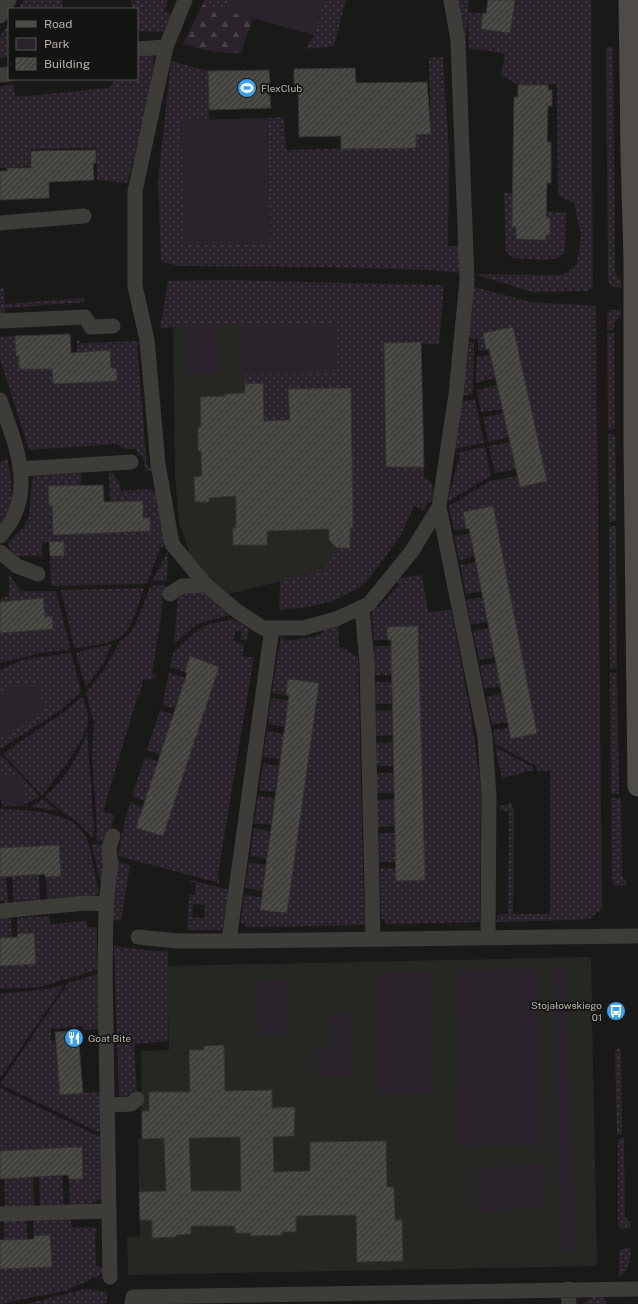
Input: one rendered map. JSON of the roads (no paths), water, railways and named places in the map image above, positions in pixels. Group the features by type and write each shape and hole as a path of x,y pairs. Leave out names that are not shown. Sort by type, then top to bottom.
{"street":[{"path":"0,16 9,0"},
{"path":"185,0 166,47 134,191 134,275 147,340 158,464 172,544 206,585 237,612 263,628 303,628 336,619 369,604 412,551 439,507"},
{"path":"451,0 458,41 467,280 456,394 439,507 485,737 489,797 488,936"},
{"path":"629,0 635,298 634,461 638,786"},
{"path":"138,49 166,47"},
{"path":"0,223 84,216"},
{"path":"0,321 84,317 91,326 113,326"},
{"path":"0,400 18,453 20,469 18,505 11,521 0,536"},
{"path":"20,469 131,462"},
{"path":"0,552 17,566 38,574"},
{"path":"170,594 182,586 206,585"},
{"path":"362,607 367,663 373,938"},
{"path":"229,941 272,628"},
{"path":"110,1277 105,971 106,904 111,861 109,857 109,846 113,836"},
{"path":"0,911 86,903 106,904"},
{"path":"138,937 177,941 229,941 488,936 638,936"},
{"path":"107,1105 131,1104 137,1099"},
{"path":"0,1214 109,1211"},
{"path":"568,1289 568,1304"},
{"path":"132,1304 133,1297 375,1299 568,1289 638,1289"}],"place":[{"name":"FlexClub","path":"247,88"},
{"name":"Stojałowskiego 01","path":"616,1011"},
{"name":"Goat Bite","path":"74,1038"}]}
